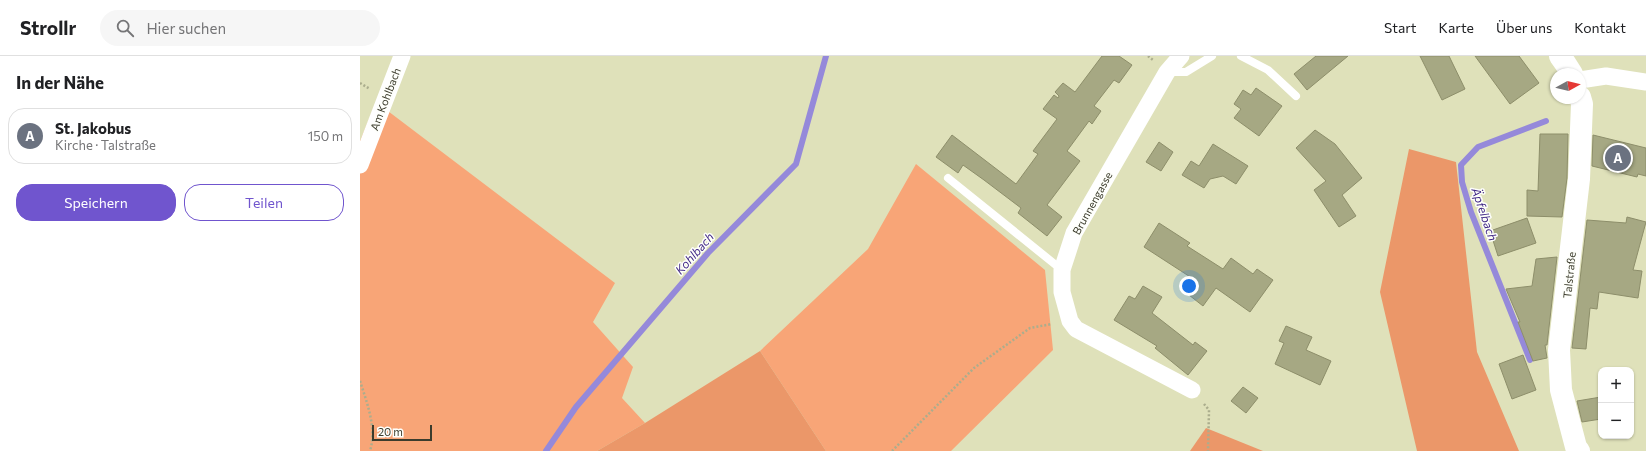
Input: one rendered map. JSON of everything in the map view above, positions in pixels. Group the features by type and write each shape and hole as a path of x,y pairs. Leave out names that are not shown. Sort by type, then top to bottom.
{"street":[{"name":"Am Kohlbach","path":"360,165 402,56"},
{"name":"Brunnengasse","path":"1070,321 1062,292 1062,270 1074,233 1167,72 1181,56"},
{"path":"1560,56 1569,68"},
{"path":"1586,79 1606,76 1646,82"},
{"name":"Talstraße","path":"1579,451 1576,447 1560,390 1559,350 1579,179 1582,104"},
{"path":"1070,321 1076,329 1192,390"}],"lane":[{"path":"1167,72 1186,72 1212,56"},
{"path":"1242,56 1268,70 1296,96"},
{"path":"948,178 1062,270"}],"path":[{"path":"892,451 974,368 1030,328 1070,321"},
{"path":"360,381 370,410 373,441 370,451"},
{"path":"1192,390 1209,410 1208,451"}],"shaded area":[{"path":"376,102 615,283 593,322 633,367 622,398 645,423 597,451 360,451 360,141"},
{"path":"1409,149 1456,162 1477,352 1519,451 1417,451 1380,292"},
{"path":"916,164 1045,270 1053,350 951,451 826,451 760,351 868,249"},
{"path":"760,351 826,451 597,451 645,423"},
{"path":"1206,428 1263,451 1190,451"}],"building":[{"path":"1102,56 1119,56 1132,65 1119,83 1114,80 1094,106 1101,111 1092,124 1089,121 1067,151 1080,161 1047,205 1062,217 1047,236 1018,213 1021,208 963,165 958,173 936,157 952,135 1016,184 1038,154 1033,151 1057,119 1043,109 1054,95 1058,98 1059,96 1055,92 1063,83 1075,92"},
{"path":"1316,56 1348,56 1307,90 1294,74"},
{"path":"1420,56 1449,56 1465,89 1442,100"},
{"path":"1475,56 1519,56 1539,83 1510,104"},
{"path":"1256,88 1282,106 1259,136 1234,118 1241,109 1234,104 1243,90 1251,95"},
{"path":"1315,130 1335,144 1362,178 1342,195 1356,216 1339,227 1314,190 1326,181 1296,148"},
{"path":"1540,134 1568,134 1567,178 1562,217 1527,216 1527,190 1538,191"},
{"path":"1593,135 1646,148 1646,176 1638,174 1637,177 1592,166"},
{"path":"1159,142 1173,152 1161,171 1146,162"},
{"path":"1213,144 1248,166 1236,184 1223,176 1210,179 1204,188 1182,175 1191,161 1199,166"},
{"path":"1627,217 1646,222 1633,270 1642,271 1638,298 1599,292 1597,309 1590,308 1586,349 1572,348 1587,220 1626,223"},
{"path":"1527,218 1536,243 1498,256 1490,231"},
{"path":"1159,223 1190,243 1187,246 1223,269 1231,258 1253,274 1257,269 1273,280 1250,312 1216,288 1203,306 1189,295 1198,282 1144,247"},
{"path":"1557,257 1547,345 1545,345 1547,358 1533,361 1518,322 1520,322 1506,289 1532,286 1536,259"},
{"path":"1143,286 1162,297 1152,313 1193,345 1195,342 1207,351 1188,375 1155,348 1157,346 1114,320 1129,296 1135,299"},
{"path":"1286,326 1312,337 1306,350 1331,361 1320,385 1275,364 1284,343 1279,341"},
{"path":"1523,355 1536,390 1512,399 1499,364"},
{"path":"1243,387 1258,398 1246,413 1231,401"},
{"path":"1598,398 1598,419 1582,422 1577,401"}],"waterway":[{"name":"Kohlbach","path":"546,451 576,407 708,253 796,164 826,56"},
{"name":"Äpfelbach","path":"1530,360 1471,212 1462,182 1461,165 1478,147 1546,121"}],"place":[{"name":"St. Jakobus","path":"1618,158"}]}
